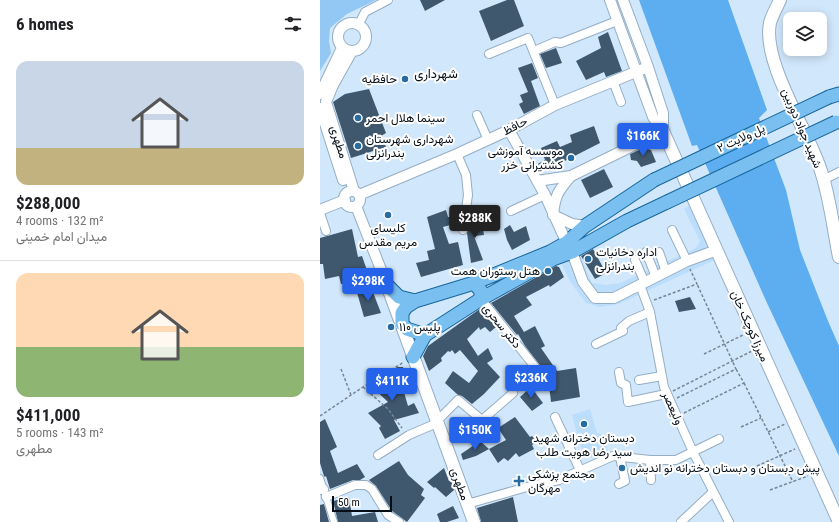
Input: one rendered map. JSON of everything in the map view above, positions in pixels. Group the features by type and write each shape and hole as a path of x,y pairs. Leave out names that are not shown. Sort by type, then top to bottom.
{"main road":[{"name":"شهید جواد دوربین","path":"780,0 770,22 770,41 781,79 820,167 835,213 839,252"},
{"name":"پل ولایت ۲","path":"570,249 585,226 654,180 834,95"},
{"path":"413,356 425,335 481,299 570,249 837,121"},
{"name":"میرزا کوچک خان","path":"663,131 839,522"},
{"path":"402,324 402,313 406,307 415,301 474,283 550,252 570,249"},
{"path":"385,282 399,297 415,301"},
{"path":"385,282 402,324 407,329 425,335"},
{"path":"474,283 481,292 481,299"},
{"name":"مطهری","path":"402,324 474,522"}],"street":[{"path":"359,24 365,12 388,0"},
{"path":"610,0 638,71 653,117 663,131"},
{"path":"623,0 648,67 663,113 663,131"},
{"path":"534,51 556,42 562,43 629,16"},
{"path":"352,22 359,24 366,33 366,40 363,47 352,52 342,48 337,37 341,27 352,22"},
{"path":"489,54 528,38 555,105"},
{"path":"320,94 342,48"},
{"name":"مطهری","path":"351,195 326,102 333,85 352,52"},
{"name":"حافظ","path":"320,211 351,195 457,154 510,130 555,105 648,67"},
{"path":"613,81 621,102"},
{"name":"مطهری","path":"320,108 351,195"},
{"path":"477,115 488,140"},
{"path":"510,130 545,195 570,249 583,282 596,298 614,298 687,261 717,250"},
{"path":"537,181 571,176 663,131"},
{"path":"457,154 466,175 468,195 462,230"},
{"path":"823,180 839,172"},
{"path":"554,215 555,199 560,189 571,176"},
{"path":"350,284 385,282 356,206 349,206 351,195"},
{"path":"511,211 545,195"},
{"path":"320,211 326,231"},
{"path":"554,215 572,224 585,226"},
{"path":"672,230 687,261"},
{"path":"646,252 656,277"},
{"path":"659,252 666,272"},
{"name":"ولیعصر","path":"635,260 650,312 662,376 668,398 693,452 729,522"},
{"name":"دکتر سحری","path":"481,299 535,367 531,371"},
{"path":"596,344 623,331 621,328 629,322 650,312"},
{"path":"619,372 621,383 626,385 628,402 668,398"},
{"path":"639,380 662,376"},
{"path":"378,454 409,435 437,422 458,400 482,420 513,393"},
{"path":"554,417 580,470"},
{"path":"467,504 527,487 559,480 613,456 650,460 676,460 719,439"},
{"path":"619,484 624,481 620,457"},
{"path":"650,460 651,480"},
{"path":"320,478 323,492 334,522"},
{"path":"323,492 355,485 366,485 372,489 388,515 399,522"},
{"path":"681,522 713,492"}],"path":[{"path":"687,261 732,361 793,482"},
{"path":"647,302 697,284"},
{"path":"704,354 752,331"},
{"path":"668,398 732,361 760,348"},
{"path":"320,416 413,356"},
{"path":"668,398 736,368"},
{"path":"341,369 351,395"},
{"path":"676,416 744,383"},
{"path":"363,387 388,409 402,428"},
{"path":"741,427 761,418"},
{"path":"768,432 793,420"},
{"path":"757,466 804,445"},
{"path":"770,490 816,472"}],"shaded area":[{"path":"320,0 376,0 347,14 330,28 329,41 331,53 320,71"},
{"path":"639,0 728,0 767,110 759,118 786,190 800,250 839,346 839,456 767,303 697,145 692,146"},
{"path":"694,203 719,258 619,304 600,307 586,303 571,283 559,259 580,256 592,283 606,285 620,283 696,248 700,241 684,209"},
{"name":"دبستان دخترانه شهید سید رضا هویت طلب","path":"590,409 597,433 602,434 609,454 588,458 585,448 581,448 572,415"}],"building":[{"path":"420,0 445,0 425,11"},
{"path":"507,0 514,0 524,26 491,41 479,11"},
{"path":"608,32 622,71 606,77 604,72 586,80 576,61 601,48 598,37"},
{"path":"556,48 562,63 546,68 540,54"},
{"path":"532,63 538,78 531,81 540,106 524,114 519,104 523,102 520,95 528,92 518,68"},
{"name":"سینما هلال احمر","path":"369,89 386,133 381,136 386,147 351,158 333,102 345,94"},
{"path":"594,126 600,143 547,170 537,168 536,165 545,160 541,148 557,141 560,147 572,142 570,135"},
{"path":"644,148 651,150 656,162 641,167 637,161 631,160 630,154"},
{"path":"604,169 613,187 590,198 581,180"},
{"path":"446,210 448,217 452,217 454,224 443,227 449,244 458,242 463,265 421,277 416,263 429,260 427,251 435,249 427,217"},
{"path":"481,218 484,235 474,236 483,260 471,263 467,233 470,219"},
{"path":"510,225 514,232 526,226 530,240 512,250 504,229"},
{"path":"352,229 358,257 362,256 369,276 346,280 345,284 341,284 339,276 325,279 323,264 320,264 320,238"},
{"path":"593,249 606,273 595,279 581,256"},
{"path":"556,266 559,267 564,277 550,287 549,285 526,297 532,305 514,316 524,332 535,326 545,346 541,348 557,371 576,368 580,397 551,402 547,368 543,371 518,334 517,335 491,303"},
{"path":"371,287 381,313 364,317 356,289"},
{"path":"690,297 696,309 679,312 675,301"},
{"path":"481,308 496,327 490,332 485,327 480,330 479,327 467,339 478,356 488,348 493,359 487,363 500,377 472,404 462,396 458,395 445,383 453,371 469,383 478,371 460,350 455,354 452,350 450,352 448,351 441,358 442,361 429,371 423,356 428,346"},
{"path":"397,367 403,367 407,378 401,382 408,406 414,403 419,413 394,420 400,431 385,439 379,428 381,426 368,413 388,402 370,385"},
{"path":"531,387 543,403 532,411 520,397"},
{"path":"515,417 530,437 532,436 537,442 532,445 534,449 519,457 516,453 508,461 504,458 498,463 489,449 506,440 498,428"},
{"path":"325,419 337,447 330,451 338,473 357,464 365,477 360,480 353,480 330,489 320,463 320,422"},
{"path":"472,419 479,424 484,425 473,436 464,428"},
{"path":"480,441 489,449 476,456 463,460 461,454"},
{"path":"399,461 408,475 424,489 421,495 425,498 407,522 392,511 376,486 369,480"},
{"path":"444,468 449,481 451,480 454,490 446,497 427,482"},
{"path":"349,497 352,516 375,512 378,522 338,522 333,501"},
{"path":"513,497 518,522 481,522 477,508"},
{"path":"324,504 329,522 320,522 320,505"},
{"path":"453,506 459,518 447,522 440,522 437,514"}],"place":[{"name":"حافظیه","path":"405,79"},
{"name":"سینما هلال احمر","path":"358,118"},
{"name":"شهرداری شهرستان بندرانزلی","path":"358,146"},
{"name":"موسسه آموزشی کشتیرانی خزر","path":"571,158"},
{"name":"کلیسای مریم مقدس","path":"388,215"},
{"name":"اداره دخانیات بندرانزلی","path":"588,259"},
{"name":"هتل رستوران همت","path":"548,271"},
{"name":"پلیس ۱۱۰","path":"391,327"},
{"name":"دبستان دخترانه شهید سید رضا هویت طلب","path":"584,424"},
{"name":"پیش دبستان و دبستان دخترانه نو اندیش","path":"622,468"},
{"name":"مجتمع پزشکی مهرگان","path":"519,481"}],"district":[{"name":"شهرداری","path":"436,73"}]}
